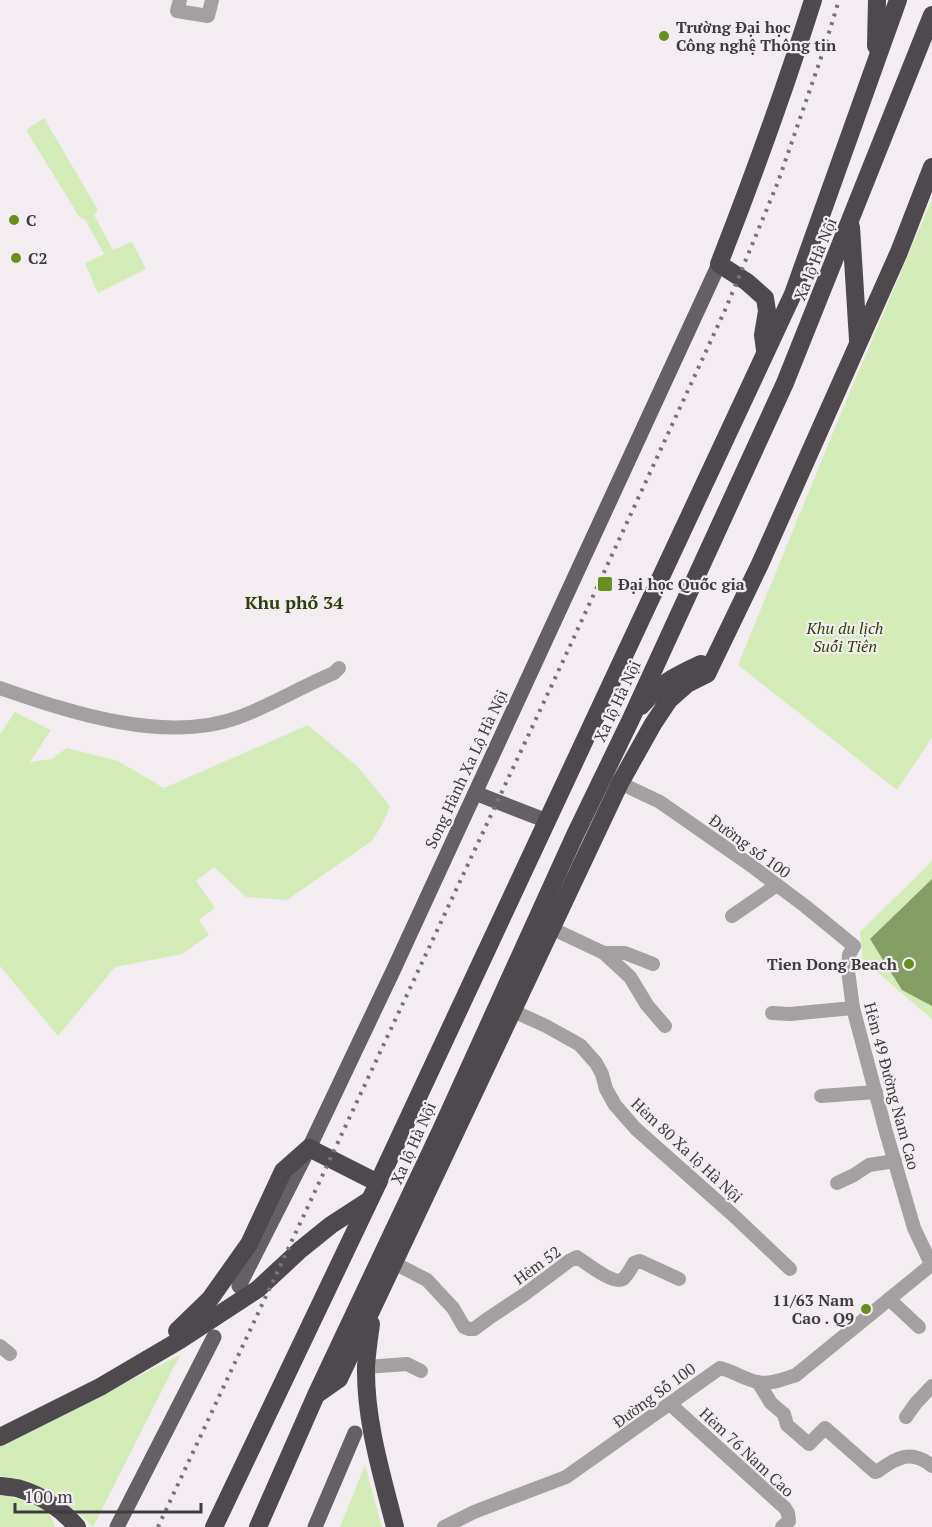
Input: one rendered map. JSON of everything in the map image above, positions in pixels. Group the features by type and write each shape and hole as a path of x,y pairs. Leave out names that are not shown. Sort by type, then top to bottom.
{"highway":[{"path":"719,264 758,162 813,0"},
{"path":"876,59 877,0"},
{"name":"Xa lộ Hà Nội","path":"214,1527 378,1183 793,294 898,0"},
{"name":"Xa lộ Hà Nội","path":"388,1260 441,1130 571,843 785,383 932,15"},
{"path":"911,67 932,43"},
{"name":"Xa lộ Hà Nội","path":"258,1527 316,1395 469,1104 620,783 669,700 687,684 707,674 760,564 899,252 930,170 932,150"},
{"path":"850,222 858,342"},
{"name":"Xa lộ Hà Nội","path":"719,264 747,282 765,298 767,305 763,335 765,354"},
{"path":"630,719 652,693 671,678 715,657"},
{"path":"604,774 620,783"},
{"path":"441,1130 469,1104"},
{"path":"150,1358 210,1299 249,1244 283,1171 309,1148 378,1183"},
{"path":"0,1437 100,1387 258,1289 331,1225 370,1200"},
{"path":"388,1260 375,1303 366,1367 377,1458 395,1527"},
{"name":"Xa lộ Hà Nội","path":"316,1395 339,1379 375,1303"},
{"path":"0,1425 52,1398 77,1399"},
{"path":"0,1486 20,1489 39,1497 58,1508 77,1527"}],"main road":[{"name":"Song Hành Xa Lộ Hà Nội","path":"239,1286 309,1148 393,971 719,264"},
{"path":"475,793 547,821"},
{"path":"117,1527 214,1337"},
{"path":"315,1527 355,1433"},
{"path":"58,1508 62,1527"}],"street":[{"path":"180,0 177,11 208,16 212,0"},
{"path":"0,688 87,716 169,729 205,726 241,717 334,673 339,668"},
{"name":"Đường số 100","path":"620,783 660,802 806,906 854,946"},
{"path":"732,916 777,885"},
{"path":"551,928 604,953 630,977 665,1026"},
{"name":"Hẻm 49 Đường Nam Cao","path":"854,946 849,955 848,971 853,1008 914,1228 932,1265"},
{"path":"604,953 625,953 653,964"},
{"path":"772,1013 790,1014 853,1008"},
{"name":"Hẻm 80 Xa lộ Hà Nội","path":"513,1011 580,1045 599,1069 615,1105 636,1129 790,1269"},
{"path":"821,1096 876,1092"},
{"path":"837,1183 869,1165 895,1161"},
{"name":"Hẻm 52","path":"388,1260 426,1280 453,1308 464,1327 469,1329 474,1329 577,1257 612,1279 625,1278 634,1263 640,1261 679,1280"},
{"name":"Đường Số 100","path":"444,1527 474,1512 566,1477 720,1368 759,1382 774,1382 796,1375 932,1265"},
{"path":"889,1299 919,1326"},
{"path":"366,1367 407,1364 421,1371"},
{"path":"759,1382 771,1403 784,1414 787,1425 809,1444 825,1428 875,1472 898,1458 909,1455 932,1466"},
{"path":"906,1417 915,1403 932,1386"},
{"name":"Hẻm 76 Nam Cao","path":"670,1404 784,1508 788,1513 789,1521 782,1527"}],"green space":[{"path":"44,118 98,210 94,215 113,250 132,242 146,269 98,293 85,263 104,254 85,219 80,218 26,130"},
{"name":"Khu du lịch Suối Tiên","path":"932,199 932,738 897,790 738,665"},
{"path":"15,712 51,730 30,762 52,759 67,748 118,761 164,788 308,725 358,767 390,806 372,841 287,900 246,897 214,867 196,881 215,908 199,920 209,935 182,954 115,967 58,1036 0,966 0,734"},
{"name":"Tien Dong Beach","path":"932,861 932,1019 863,960 860,932"},
{"path":"180,1355 93,1527 72,1508 51,1494 27,1483 0,1476 0,1446"},
{"path":"365,1465 382,1527 340,1527"},
{"path":"0,1495 21,1499 42,1508 51,1517 55,1527 0,1527"}],"shaded area":[{"name":"Tien Dong Beach","path":"932,879 932,1006 902,990 870,939"}],"railway":[{"path":"158,1527 726,308 778,182 839,0"}],"place":[{"name":"Trường Đại học Công nghệ Thông tin","path":"664,36"},
{"name":"C","path":"14,220"},
{"name":"C2","path":"16,258"},
{"name":"Đại học Quốc gia","path":"605,584"},
{"name":"Tien Dong Beach","path":"909,964"},
{"name":"11/63 Nam Cao . Q9","path":"866,1309"}],"district":[{"name":"Khu phố 34","path":"294,602"}]}
